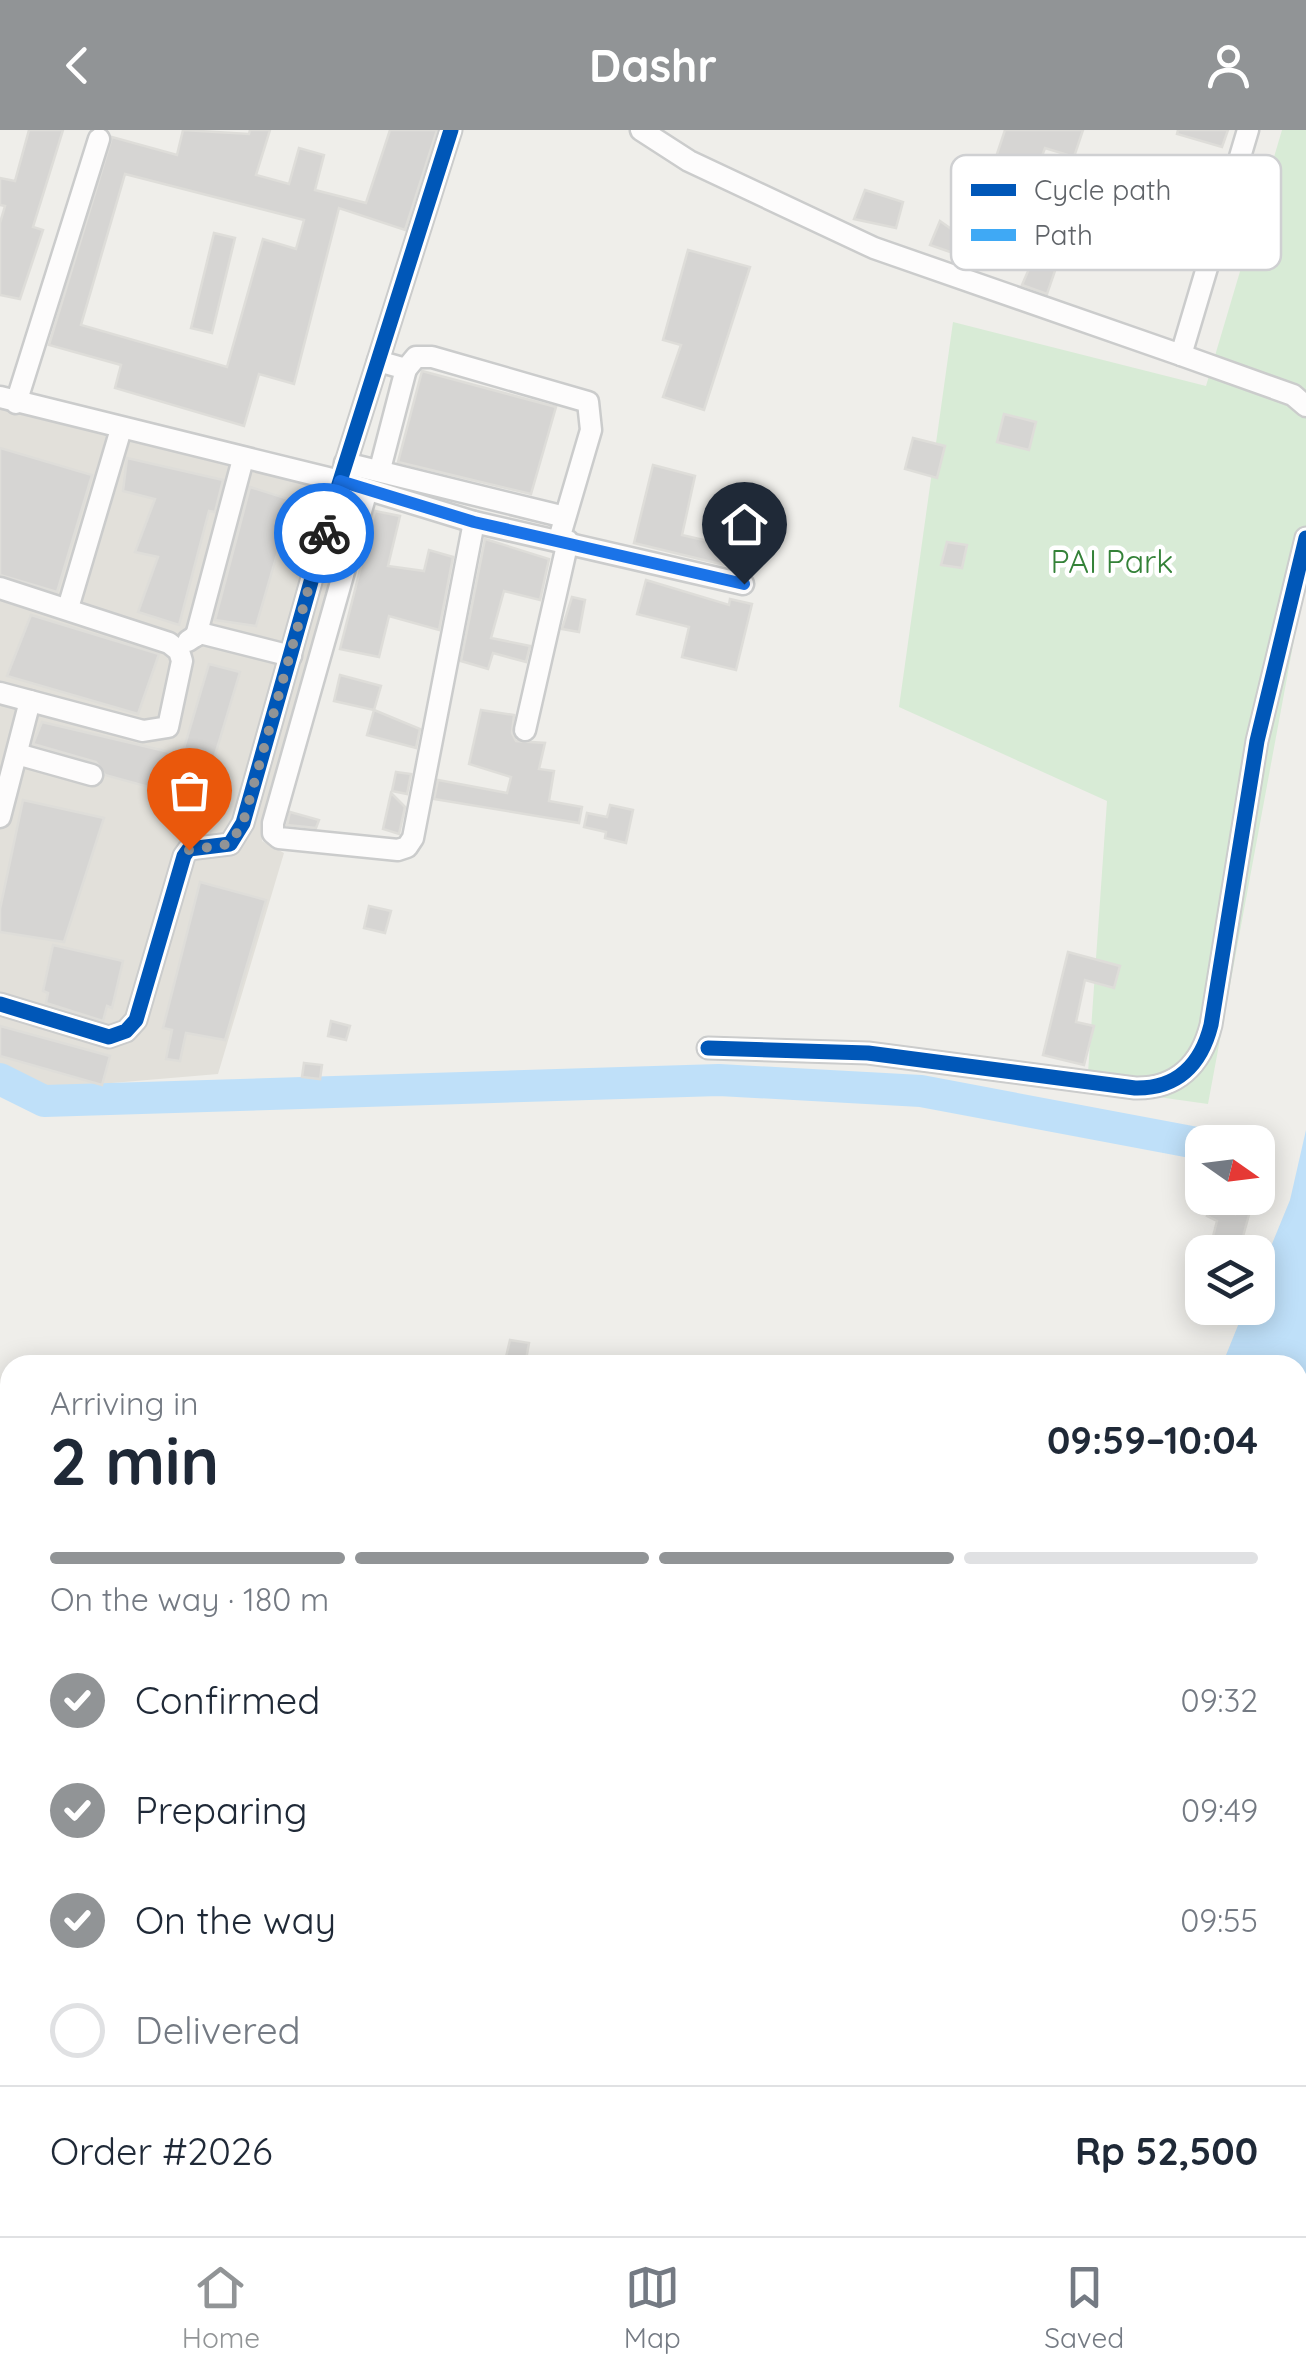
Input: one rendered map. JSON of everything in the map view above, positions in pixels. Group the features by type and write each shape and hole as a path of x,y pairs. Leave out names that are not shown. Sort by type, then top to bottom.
{"street":[{"path":"0,1004 109,1037 126,1031 136,1020 184,856 189,850 230,844 243,823 342,472 450,130"},
{"path":"641,130 689,161 874,248 1182,355 1293,396 1306,406"},
{"path":"1241,155 1248,130"},
{"path":"99,140 8,400 243,458 342,472 380,469 565,517"},
{"path":"1182,355 1207,270"},
{"path":"380,469 406,369 416,357 432,357 588,402 592,430 565,517 564,540 525,730"},
{"path":"378,361 406,369"},
{"path":"68,608 121,429"},
{"path":"0,693 160,732 168,727 178,692 179,651 196,636 243,458"},
{"path":"342,472 367,490 474,522 744,584"},
{"path":"367,490 272,823 272,832 280,838 398,850 413,838 474,522"},
{"path":"708,1048 868,1053 1134,1088 1163,1086 1186,1072 1203,1052 1212,1026 1257,741 1306,538"},
{"path":"0,588 169,643 179,651"},
{"path":"196,636 216,636 291,656"},
{"path":"0,817 30,701"},
{"path":"16,754 92,775"}],"shaded area":[{"path":"0,402 109,435 359,496 262,841 284,853 218,1074 53,1088 0,1068"}],"green space":[{"name":"PAI Park","path":"1282,130 1306,130 1306,575 1208,1104 1087,1087 1107,801 899,707 953,322 1206,386 1240,270 1281,270 1281,155 1275,155"}],"water":[{"path":"1306,1130 1306,1355 1226,1355 1238,1325 1275,1325 1275,1237 1290,1200"}],"building":[{"path":"29,130 63,130 33,227 43,230 20,299 0,295 0,223 5,206 0,205 0,178 15,181"},
{"path":"183,130 249,134 250,130 270,130 256,175 289,184 299,148 324,155 315,190 366,203 390,130 437,130 405,230 339,208 294,384 259,374 244,426 115,388 121,365 49,345 112,137 177,155","holes":["125,174 304,220 296,249 263,239 227,367 81,325"]},
{"path":"1005,130 1083,130 1075,155 1045,148 1042,155 997,155"},
{"path":"1178,130 1228,130 1222,147 1177,134"},
{"path":"865,190 903,202 896,228 854,219"},
{"path":"940,221 951,229 951,252 930,245"},
{"path":"214,233 235,238 212,333 191,328"},
{"path":"688,250 750,267 704,410 663,397 681,345 663,340"},
{"path":"1028,270 1055,270 1047,294 1022,285"},
{"path":"422,371 556,407 531,494 398,462"},
{"path":"1004,414 1036,422 1029,450 997,442"},
{"path":"913,438 945,446 937,478 905,469"},
{"path":"0,448 92,475 57,592 0,575"},
{"path":"127,458 223,480 215,512 209,511 179,625 138,612 158,557 135,552 155,499 123,491"},
{"path":"653,465 695,476 682,535 751,551 745,570 634,543"},
{"path":"250,487 317,508 307,546 283,534 256,626 215,620"},
{"path":"375,511 400,516 388,566 424,571 429,550 453,557 439,630 389,616 379,657 340,649"},
{"path":"485,539 549,559 540,600 504,591 491,638 530,646 526,662 493,653 488,669 461,661"},
{"path":"947,542 967,545 962,568 941,565"},
{"path":"646,580 729,605 730,599 752,604 736,670 682,657 689,627 637,614"},
{"path":"572,597 585,600 579,632 562,629"},
{"path":"31,615 159,654 138,714 7,676"},
{"path":"209,664 240,672 194,825 165,813 171,793 105,775 96,762 33,744 42,722 182,755"},
{"path":"340,675 381,686 374,710 334,701"},
{"path":"374,710 420,729 416,748 367,735"},
{"path":"481,710 514,715 512,733 516,741 545,743 539,769 554,771 549,801 582,807 579,823 434,799 438,780 507,793 511,777 469,764"},
{"path":"396,772 411,774 407,794 392,791"},
{"path":"391,793 405,807 399,834 383,829"},
{"path":"23,800 104,818 64,942 0,932 0,909"},
{"path":"610,805 633,810 626,843 605,838 606,832 584,827 587,813 607,817"},
{"path":"290,812 319,820 316,828 287,825"},
{"path":"200,882 266,900 225,1040 186,1033 180,1061 166,1059 172,1030 163,1028"},
{"path":"369,906 391,911 385,933 364,928"},
{"path":"53,945 123,961 112,1008 107,1006 103,1021 46,1003 48,993 43,991"},
{"path":"1068,952 1120,966 1114,988 1085,980 1076,1022 1094,1026 1084,1065 1043,1055"},
{"path":"331,1021 350,1026 346,1040 328,1036"},
{"path":"0,1026 110,1056 102,1085 0,1056"},
{"path":"304,1063 322,1065 320,1079 302,1077"},
{"path":"1249,1215 1243,1235 1213,1235 1217,1221 1207,1216"},
{"path":"510,1340 529,1343 527,1355 506,1355"}],"waterway":[{"path":"0,1079 44,1101 719,1080 921,1091 1185,1141"}],"cycle path":[{"path":"0,1004 109,1037 126,1031 136,1020 184,856 189,849 230,844 243,823 334,500 451,130"},
{"path":"708,1048 868,1053 1135,1088 1163,1084 1185,1072 1201,1052 1211,1025 1257,741 1306,538"}],"way so far":[{"path":"189,850 220,849 230,844 243,823 324,533"}],"route":[{"path":"324,533 340,481 474,522 560,538 744,584"}]}
